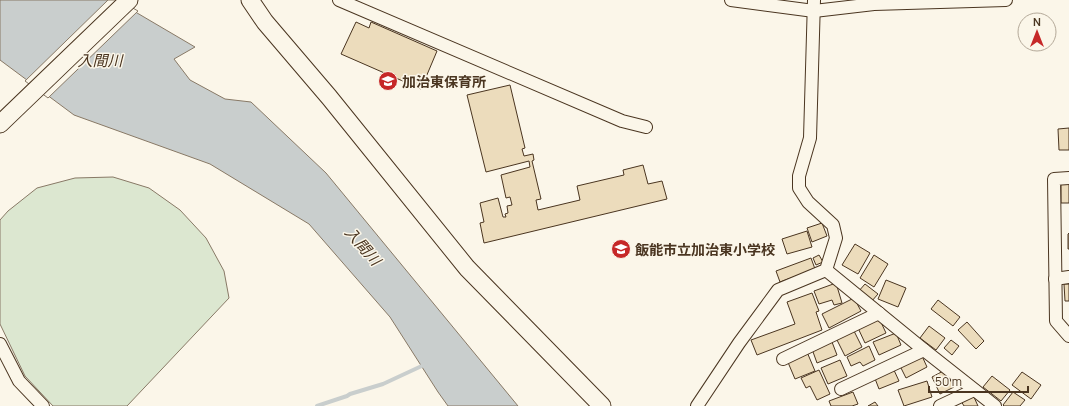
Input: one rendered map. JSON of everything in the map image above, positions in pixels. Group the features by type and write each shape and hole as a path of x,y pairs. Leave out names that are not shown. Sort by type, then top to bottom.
{"street":[{"path":"0,124 129,0"},
{"path":"250,0 265,22 329,98 467,268 602,406"},
{"path":"339,0 622,121 646,127"},
{"path":"731,0 814,5 1006,0"},
{"path":"814,5 810,138 799,176 799,188 808,202 832,225 836,238 826,270"},
{"path":"1069,178 1054,179 1056,321 1069,336"},
{"path":"826,270 995,406"},
{"path":"698,406 739,343 778,290 826,270"},
{"path":"1055,279 1069,278"},
{"path":"783,359 879,313"},
{"path":"0,344 19,381 43,406"},
{"path":"841,389 924,350"},
{"path":"940,406 974,390"}],"green space":[{"path":"113,177 149,188 180,210 206,238 224,271 229,298 127,406 53,406 25,376 0,324 0,220 8,211 37,188 75,178"}],"water":[{"name":"入間川","path":"0,0 115,0 195,47 174,59 190,80 225,99 251,102 326,173 518,406 448,406 390,317 309,224 210,164 74,115 0,60"}],"pier":[{"path":"108,0 119,0 138,11 48,98 25,81"}],"building":[{"path":"356,22 369,28 371,22 437,51 421,89 341,54"},
{"path":"510,85 525,148 522,149 524,156 533,154 534,160 532,161 541,199 536,200 538,210 580,200 577,186 624,175 623,170 643,165 648,184 662,181 667,199 484,243 480,223 484,222 480,203 498,198 503,217 506,217 505,214 508,213 507,206 512,205 510,197 506,198 501,175 530,167 529,161 486,172 467,95"},
{"path":"1069,128 1069,150 1059,150 1058,129"},
{"path":"1061,184 1069,184 1069,203 1061,203"},
{"path":"822,223 827,236 812,242 807,228"},
{"path":"807,231 812,247 787,254 782,239"},
{"path":"1069,233 1069,249 1068,249 1068,234"},
{"path":"855,244 870,253 858,274 842,265"},
{"path":"819,255 823,262 816,265 813,258"},
{"path":"874,255 888,264 874,287 860,278"},
{"path":"811,258 815,269 780,282 776,271"},
{"path":"886,280 906,288 898,307 878,299"},
{"path":"836,283 842,303 834,305 832,300 819,304 814,291"},
{"path":"865,284 878,294 871,302 858,292"},
{"path":"1064,284 1069,284 1069,301 1065,301"},
{"path":"812,293 819,311 816,312 822,330 757,355 751,340 795,324 787,302"},
{"path":"854,298 861,311 829,328 822,314"},
{"path":"938,300 960,317 953,326 931,309"},
{"path":"879,318 886,333 865,343 858,328"},
{"path":"967,322 984,341 976,349 958,330"},
{"path":"929,326 945,338 936,350 920,338"},
{"path":"853,329 862,347 845,356 836,338"},
{"path":"896,333 901,345 879,355 873,342"},
{"path":"951,340 959,346 952,355 944,348"},
{"path":"832,342 837,355 817,363 812,349"},
{"path":"869,346 875,360 863,366 860,362 851,366 847,357"},
{"path":"807,352 815,371 795,379 787,360"},
{"path":"922,356 927,367 906,378 900,366"},
{"path":"840,360 847,376 828,384 821,368"},
{"path":"893,368 899,381 879,389 874,376"},
{"path":"819,370 830,394 817,400 810,386 806,388 801,378"},
{"path":"945,370 954,387 940,394 932,377"},
{"path":"1022,372 1041,385 1031,399 1012,385"},
{"path":"992,376 1010,390 1001,401 983,387"},
{"path":"927,381 932,397 904,406 898,390"},
{"path":"853,392 858,404 852,406 831,406 829,401"},
{"path":"1013,392 1025,400 1020,406 1004,406 1003,405"},
{"path":"973,395 978,406 964,406 961,401"},
{"path":"875,402 878,406 868,406"}],"waterway":[{"path":"317,406 383,384 426,364"}],"place":[{"name":"加治東保育所","path":"388,81"},
{"name":"飯能市立加治東小学校","path":"621,249"}]}
